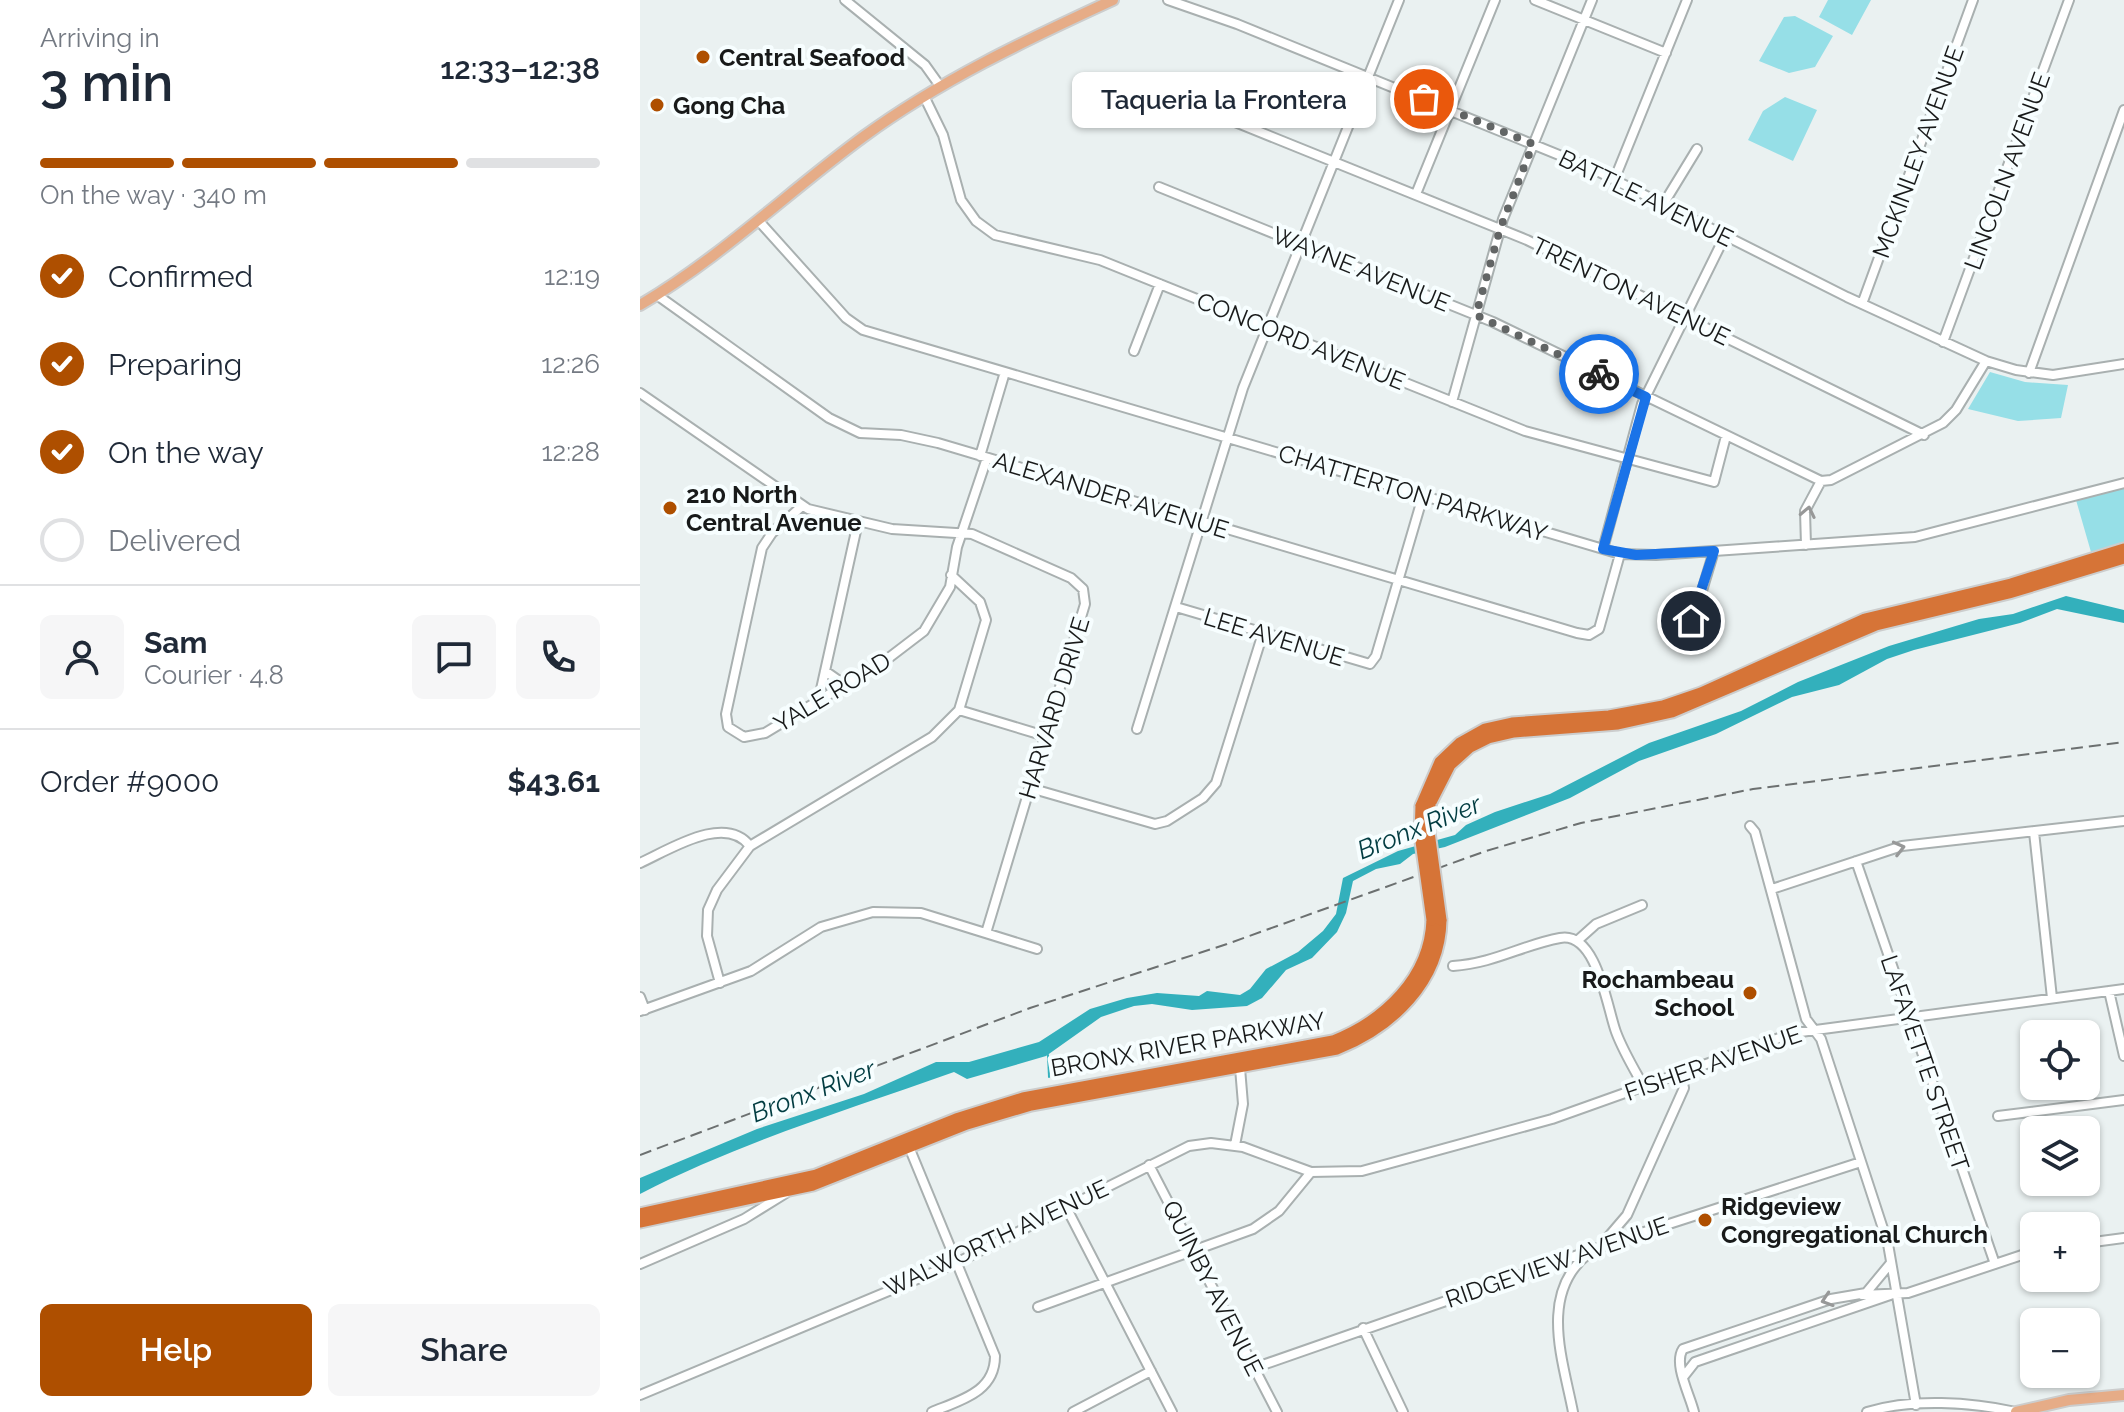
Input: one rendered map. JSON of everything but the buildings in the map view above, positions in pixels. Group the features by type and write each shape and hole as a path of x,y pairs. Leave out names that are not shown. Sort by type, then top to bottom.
{"highway":[{"name":"BRONX RIVER PARKWAY","path":"640,1214 801,1179 1031,1105 1324,1053 1380,1026 1411,998 1428,974 1438,948 1425,805 1440,762 1460,743 1485,729 1519,722 1609,716 1663,706 1701,693 1865,619 2011,584 2124,549"},
{"name":"BRONX RIVER PARKWAY","path":"1425,805 1454,760 1488,738 1514,732 1618,724 1672,712 1876,625 2009,593 2124,558"},
{"name":"BRONX RIVER PARKWAY","path":"640,1222 787,1192 827,1180 982,1109 1036,1094 1307,1048 1341,1038 1381,1014 1410,985 1426,956 1437,920"}],"main road":[{"path":"640,305 717,252 890,118 924,96 1014,46 1112,0"},
{"path":"2016,1412 2069,1400 2124,1395"}],"street":[{"path":"845,0 925,65 940,86"},
{"name":"BATTLE AVENUE","path":"1168,0 1451,110 1615,178 1862,304 1986,361 2029,373 2074,374 2124,364"},
{"path":"1137,729 1228,437 1267,327 1399,0"},
{"path":"1416,194 1495,0"},
{"path":"1535,0 1666,53"},
{"path":"1452,402 1500,229 1592,0"},
{"path":"1615,178 1687,0"},
{"name":"MCKINLEY AVENUE","path":"1862,304 1973,0"},
{"name":"LINCOLN AVENUE","path":"1943,342 2069,0"},
{"name":"CONCORD AVENUE","path":"924,96 943,135 961,200 982,227 1003,237 1081,253 1525,431 1626,461 1714,482 1726,436"},
{"name":"TRENTON AVENUE","path":"1198,107 1500,229 1685,316 1924,435"},
{"path":"2029,373 2124,110"},
{"path":"1664,203 1697,149"},
{"name":"WAYNE AVENUE","path":"1159,187 1476,315 1821,481"},
{"name":"CHATTERTON PARKWAY","path":"758,220 859,328 1620,554 1714,551 1930,534 2124,483"},
{"path":"1603,549 1646,397 1725,236"},
{"path":"1134,351 1160,284"},
{"name":"ALEXANDER AVENUE","path":"657,295 843,426 860,433 925,440 1577,633 1596,632 1620,554"},
{"path":"1806,545 1805,511 1821,481 1831,480 1924,435 1952,415 1986,361"},
{"name":"YALE ROAD","path":"802,506 772,533 762,548 726,723 736,734 754,737 845,685 916,639 939,610 1005,372"},
{"name":"HARVARD DRIVE","path":"640,393 802,506 902,531 962,533 984,538 1071,578 1085,594 986,933"},
{"path":"1399,580 1423,496"},
{"path":"819,698 858,522"},
{"path":"1689,634 1714,551"},
{"path":"720,983 707,936 708,910 717,890 750,846 932,737 959,710 986,620 980,602 951,575"},
{"name":"LEE AVENUE","path":"1176,607 1362,663 1372,663 1399,580"},
{"path":"1030,788 1145,822 1160,824 1172,818 1207,794 1219,777 1263,633"},
{"path":"825,671 845,685"},
{"path":"959,710 1045,736"},
{"path":"1772,889 1902,846 2124,821"},
{"path":"1750,826 1755,832 1772,889 1806,1019 1821,1039 1888,1244 1916,1405"},
{"path":"2034,832 2052,998"},
{"path":"640,863 712,833 733,833 750,846"},
{"name":"LAFAYETTE STREET","path":"1856,861 1995,1264"},
{"path":"1577,941 1596,924 1642,905"},
{"path":"640,997 642,1010 720,983 762,965 821,927 859,914 882,911 921,913 1037,949"},
{"path":"1453,966 1502,958 1558,938 1577,941 1597,968 1616,1032 1644,1087"},
{"name":"FISHER AVENUE","path":"1311,1172 1362,1171 1456,1147 1644,1087 1813,1028 2124,989"},
{"path":"2109,991 2124,1056"},
{"path":"1235,1145 1243,1104 1240,1068"},
{"path":"1573,1412 1558,1336 1558,1311 1572,1272 1610,1239 1627,1215 1684,1088 1681,1073"},
{"path":"1998,1116 2124,1100"},
{"path":"907,1143 958,1262 991,1346 995,1365 985,1386 932,1412"},
{"name":"WALWORTH AVENUE","path":"640,1395 958,1262 1196,1144 1235,1145 1311,1172"},
{"name":"RIDGEVIEW AVENUE","path":"1254,1368 1595,1249 1861,1162"},
{"name":"QUINBY AVENUE","path":"1149,1165 1273,1411"},
{"path":"1038,1307 1266,1222 1311,1172"},
{"path":"640,1264 744,1219 787,1192"},
{"path":"1066,1207 1172,1412"},
{"path":"2100,1241 2124,1238"},
{"path":"1694,1412 1679,1355 1687,1347 1844,1295 1908,1293 2020,1256"},
{"path":"1861,1295 1871,1289 1890,1264"},
{"path":"1684,1376 1695,1362 1896,1293"},
{"path":"1363,1328 1403,1412"},
{"path":"1073,1412 1151,1371"},
{"path":"1867,1412 1916,1405 1985,1406 2016,1412"}],"shaded area":[{"path":"1828,0 1871,0 1852,35 1819,17"},
{"path":"1795,16 1833,36 1815,67 1789,73 1759,61 1784,17"},
{"path":"1785,97 1817,110 1793,161 1748,140 1763,111"},
{"path":"1990,372 2025,382 2068,385 2061,418 2018,421 1968,409"},
{"path":"2124,487 2124,546 2091,552 2076,500"},
{"path":"2066,596 2124,610 2124,623 2057,609 2020,623 1887,659 1839,685 1792,697 1716,734 1639,761 1570,798 1445,847 1413,854 1400,864 1376,869 1353,881 1346,913 1337,932 1312,958 1286,970 1262,998 1247,1006 1192,1010 1152,1004 1134,1006 1101,1017 1046,1056 967,1079 954,1072 717,1158 640,1194 640,1178 757,1129 864,1094 936,1062 969,1062 1039,1042 1090,1009 1157,993 1199,996 1207,991 1240,995 1250,989 1266,969 1298,952 1323,931 1336,914 1343,878 1398,851 1455,835 1466,825 1550,794 1649,743 1741,711 1798,682 1889,646 1979,619 2013,614"}],"waterway":[{"path":"1048,1055 1049,1077"}],"railway":[{"path":"640,1155 1030,1008 1227,944 1486,851 1581,823 1753,789 2124,742"}],"way so far":[{"path":"1424,99 1533,144 1500,229 1476,315 1599,374"}],"place":[{"name":"Central Seafood","path":"703,57"},
{"name":"Taqueria la Frontera","path":"1424,99"},
{"name":"Gong Cha","path":"657,105"},
{"name":"210 North Central Avenue","path":"670,508"},
{"name":"Rochambeau School","path":"1750,993"},
{"name":"Ridgeview Congregational Church","path":"1705,1220"}],"route":[{"path":"1599,374 1646,397 1639,412 1603,549 1636,555 1714,551 1691,621"}],"water label":[{"name":"Bronx River","path":"1419,827"},
{"name":"Bronx River","path":"813,1091"}]}
